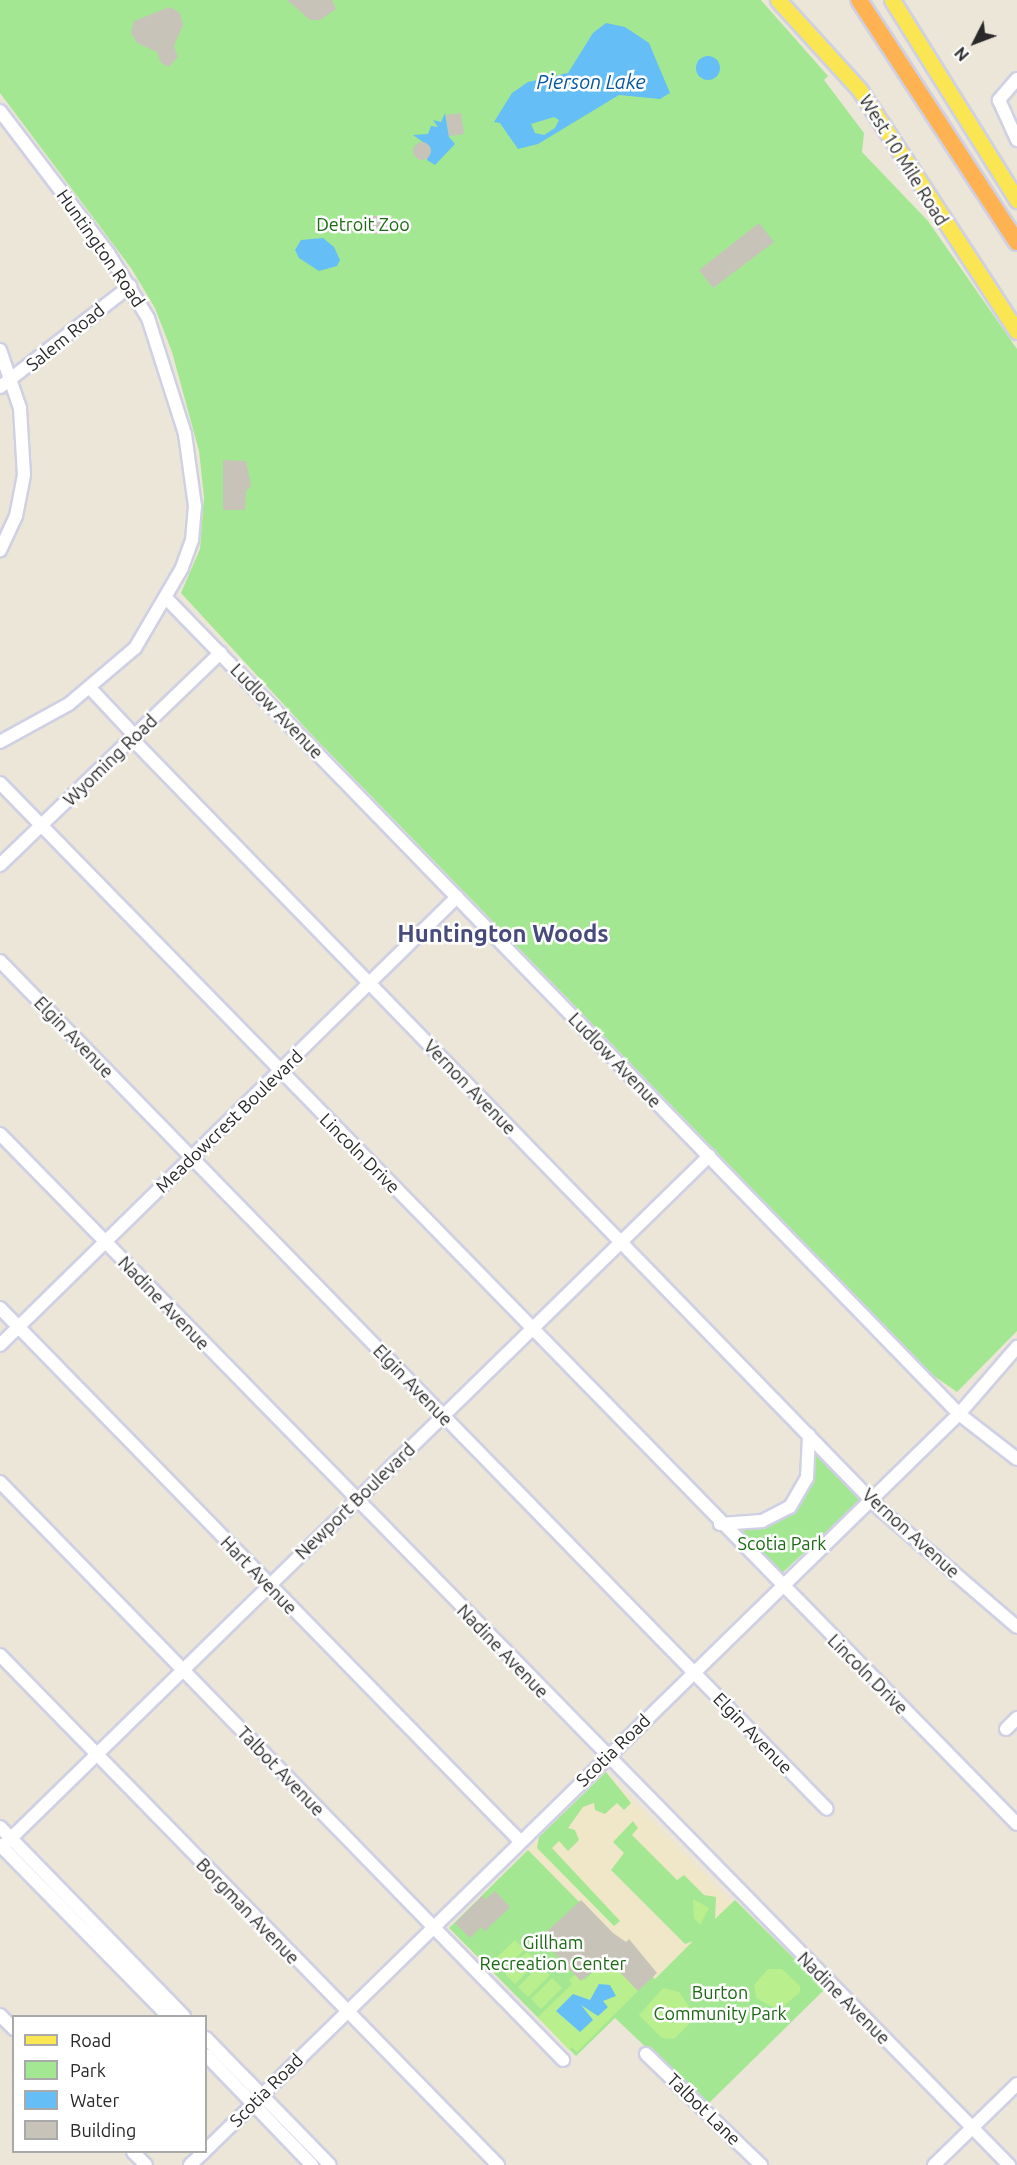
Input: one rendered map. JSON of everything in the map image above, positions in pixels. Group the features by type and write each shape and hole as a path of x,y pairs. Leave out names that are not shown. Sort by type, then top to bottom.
{"highway":[{"path":"860,0 1017,242"}],"main road":[{"name":"West 10 Mile Road","path":"778,0 859,89 1017,331"},
{"path":"898,3 1015,194"}],"street":[{"path":"1017,79 999,100 1017,140"},
{"name":"Huntington Road","path":"0,111 130,286 162,349 192,472 192,540 167,599 135,648 90,688 0,742"},
{"name":"Salem Road","path":"0,387 130,286"},
{"path":"0,350 13,378 22,428 24,475 16,516 0,550"},
{"name":"Ludlow Avenue","path":"167,599 959,1414 1017,1459"},
{"name":"Wyoming Road","path":"0,866 220,653"},
{"name":"Vernon Avenue","path":"90,688 134,738 369,984 871,1499 1017,1627"},
{"name":"Lincoln Drive","path":"0,783 720,1524 1017,1824"},
{"name":"Meadowcrest Boulevard","path":"0,1345 457,897"},
{"name":"Elgin Avenue","path":"0,961 827,1809"},
{"name":"Nadine Avenue","path":"0,1134 606,1757 1010,2165"},
{"name":"Newport Boulevard","path":"3,1847 709,1156"},
{"name":"Hart Avenue","path":"0,1308 520,1841"},
{"name":"Scotia Road","path":"207,2149 959,1414 1017,1347"},
{"path":"720,1524 762,1521 790,1507 807,1478 809,1435"},
{"name":"Talbot Avenue","path":"0,1482 563,2060"},
{"name":"Borgman Avenue","path":"0,1655 96,1756 498,2165"},
{"path":"1006,1729 1017,1718"},
{"path":"0,1827 3,1847 92,1931 174,2014"},
{"path":"0,2016 12,2027"},
{"path":"207,2039 312,2165"},
{"name":"Talbot Lane","path":"646,2054 761,2165"},
{"path":"207,2056 330,2165"},
{"path":"934,2165 1017,2084"},
{"path":"135,2153 146,2165"},
{"name":"Scotia Road","path":"190,2165 203,2153"}],"shaded area":[{"path":"606,1773 733,1903 654,1979 528,1850"}],"green space":[{"name":"Detroit Zoo","path":"0,0 761,0 828,76 824,80 864,133 862,152 928,221 1017,349 1017,1331 957,1392 934,1376 312,735 181,593 200,549 204,497 199,451 172,352 155,308 131,268 0,93"},
{"name":"Scotia Park","path":"811,1450 861,1499 781,1574 734,1528 786,1513"},
{"path":"606,1772 631,1803 624,1810 617,1803 605,1814 595,1810 594,1803 583,1807 568,1828 575,1830 579,1840 568,1851 559,1841 552,1848 620,1921 614,1926 537,1848 539,1837"},
{"name":"Burton Community Park","path":"633,1821 638,1828 632,1835 677,1880 684,1875 704,1895 716,1897 715,1919 735,1900 825,1989 707,2105 615,2018 576,2056 449,1928 528,1850 655,1979 693,1941 685,1944 611,1870 624,1853 613,1842"},
{"path":"693,1899 709,1908 700,1925 694,1918"},
{"path":"515,1940 524,1950 503,1971 493,1961"},
{"path":"527,1952 537,1962 515,1984 505,1974"},
{"path":"608,1958 638,1991 577,2052 572,2047 569,2050 538,2017 572,1984 569,1980 575,1975 585,1980"},
{"path":"540,1965 550,1975 528,1997 518,1987"},
{"path":"768,1969 782,1969 800,1986 800,1992 779,2010 756,1998 754,1985"},
{"path":"552,1978 562,1988 541,2009 531,1999"},
{"path":"663,1988 679,1992 693,2012 692,2021 674,2039 662,2038 639,2015"}],"water":[{"name":"Pierson Lake","path":"606,23 625,27 649,43 670,93 660,99 619,95 538,144 518,149 500,123 494,122 512,93 528,82 568,73 593,33","holes":["554,117 559,120 555,128 544,135 535,133 531,124"]},
{"path":"708,56 717,59 720,68 717,77 708,80 699,77 696,68 699,59"},
{"path":"445,113 449,137 455,144 435,165 427,160 430,147 413,135 428,134 431,126 438,127 433,120 441,122"},
{"path":"323,238 334,247 340,260 337,266 319,271 299,258 295,250 301,240"},
{"path":"599,1984 610,1985 616,1996 603,2001 608,2007 598,2016 581,2005 593,2020 580,2032 556,2011 573,1994 590,2000"}],"building":[{"path":"287,0 332,0 336,9 320,20 310,20"},
{"path":"170,7 180,13 183,25 174,46 178,57 169,67 161,63 157,52 137,43 131,33 134,21"},
{"path":"461,113 464,134 449,136 446,115"},
{"path":"422,142 428,145 431,151 428,157 422,160 416,157 413,151 416,145"},
{"path":"370,216 388,216 388,234 371,234"},
{"path":"759,223 774,242 713,288 699,270"},
{"path":"223,460 246,461 251,486 246,491 245,510 223,510"},
{"path":"495,1891 510,1907 485,1931 481,1927 470,1938 455,1923 482,1896 486,1899"},
{"name":"Gillham Recreation Center","path":"581,1900 613,1933 626,1942 629,1939 657,1973 638,1991 607,1959 581,1981 540,1938"}],"district":[{"name":"Huntington Woods","path":"503,934"}]}
